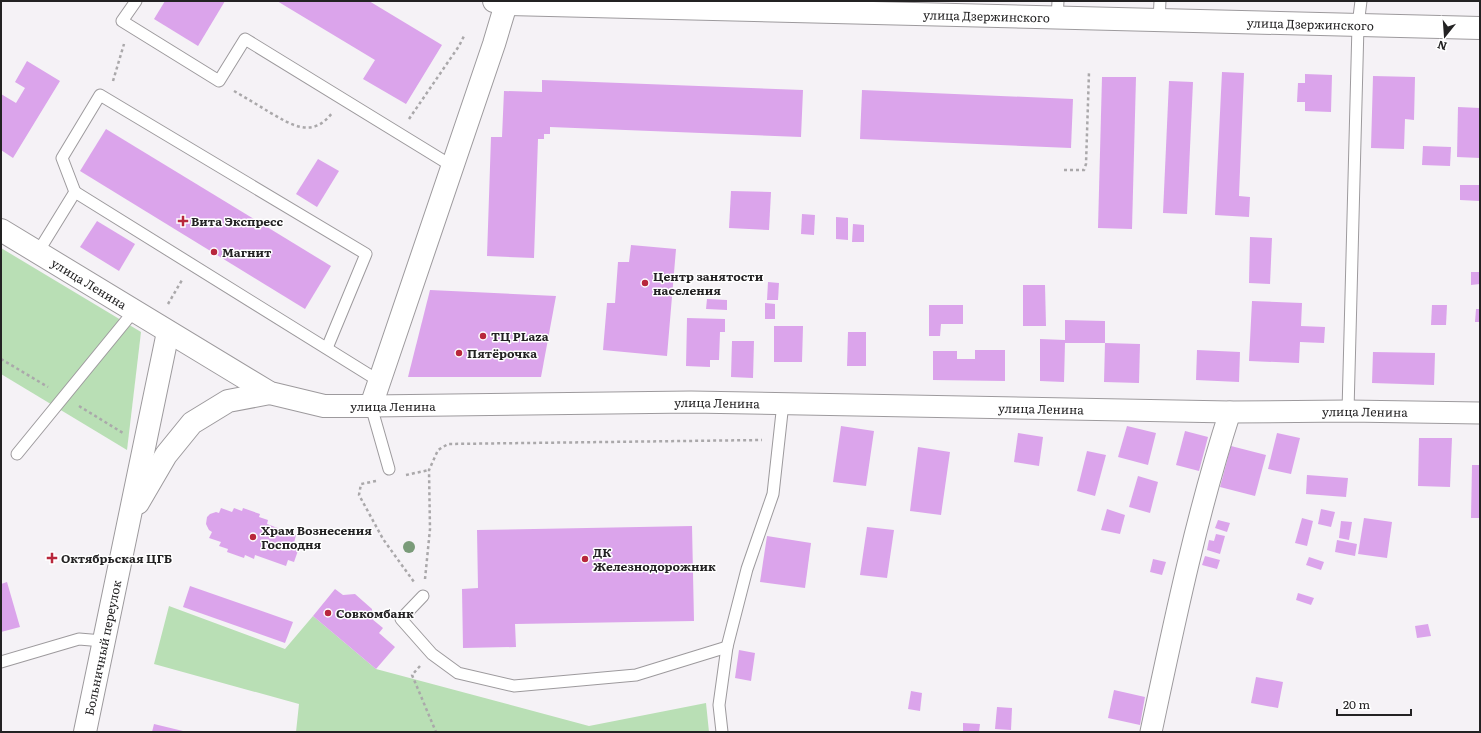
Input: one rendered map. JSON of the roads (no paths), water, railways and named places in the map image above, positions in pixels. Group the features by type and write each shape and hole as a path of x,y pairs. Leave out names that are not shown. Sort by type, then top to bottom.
{"street":[{"name":"улица Дзержинского","path":"502,2 1160,11 1358,25 1480,28"},
{"path":"371,406 494,44 502,2"},
{"name":"улица Ленина","path":"1,230 270,393 324,406 691,402 1230,412 1348,411 1480,413"},
{"name":"Больничный переулок","path":"85,732 168,332"},
{"name":"Больничный переулок","path":"129,517 166,455 192,423 228,401 270,393"},
{"path":"1152,732 1180,595 1215,461 1230,412"}],"lane":[{"path":"136,1 122,21 219,81 245,39 452,166"},
{"path":"1348,411 1358,25 1361,1"},
{"path":"327,348 366,254 100,95 62,158 75,192 379,381"},
{"path":"38,252 75,192"},
{"path":"17,454 134,311"},
{"path":"722,732 719,705 727,647 747,569 773,494 783,403"},
{"path":"371,406 389,469"},
{"path":"423,596 401,619 432,654 458,674 514,686 636,675 727,647"},
{"path":"1,662 79,639 103,641"}],"place":[{"name":"Вита Экспресс","path":"183,221"},
{"name":"Магнит","path":"214,252"},
{"name":"Центр занятости населения","path":"645,283"},
{"name":"ТЦ PLaza","path":"483,336"},
{"name":"Пятёрочка","path":"459,353"},
{"name":"Храм Вознесения Господня","path":"253,537"},
{"name":"Октябрьская ЦГБ","path":"52,558"},
{"name":"ДК Железнодорожник","path":"585,559"},
{"name":"Совкомбанк","path":"328,613"}]}
